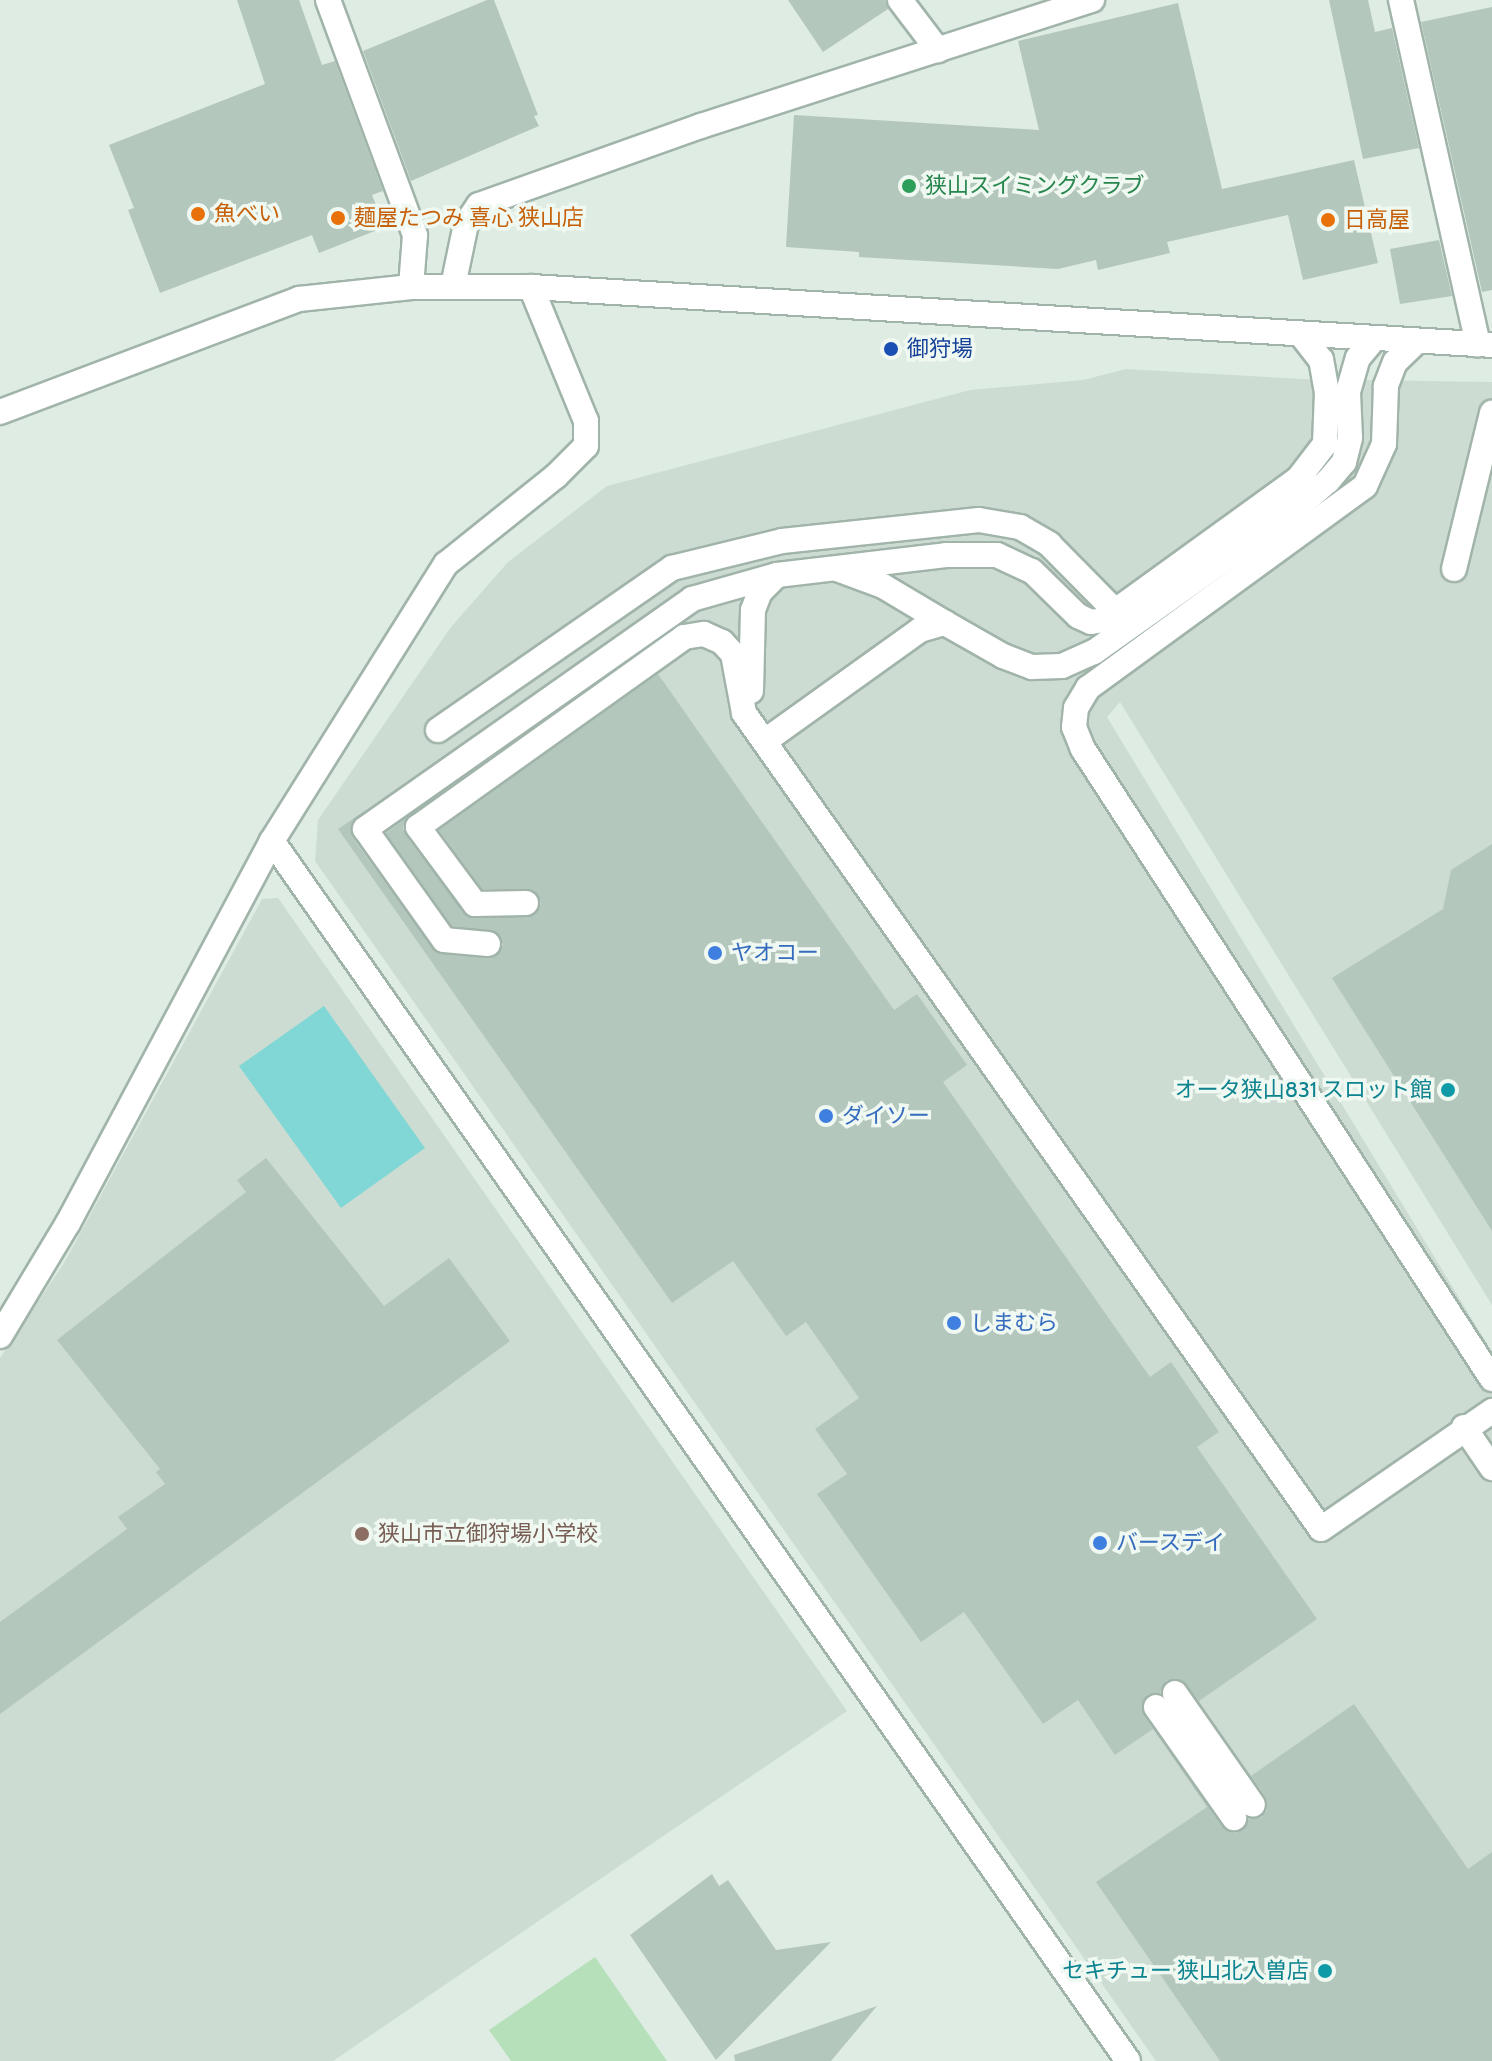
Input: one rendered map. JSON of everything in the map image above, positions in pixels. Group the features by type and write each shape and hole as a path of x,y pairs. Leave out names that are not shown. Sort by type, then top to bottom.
{"street":[{"path":"328,0 415,235 411,287"},
{"path":"900,0 938,50"},
{"path":"453,286 466,224 479,205 701,126 1092,0"},
{"path":"0,412 299,299 411,287 531,287 1485,344 1458,270 1401,0"},
{"path":"0,1336 68,1223 272,841 446,564 556,476 586,446 586,421 531,287"},
{"path":"488,944 444,940 365,829 692,599 777,575 946,555 997,555 1032,571 1078,616 1091,622 1103,620 1298,479 1325,444 1327,393 1321,360 1301,334"},
{"path":"835,568 883,586 1003,656 1032,667 1062,666 1094,652 1297,508 1328,481 1344,462 1350,438 1348,392 1358,358 1375,338"},
{"path":"1417,341 1395,362 1386,386 1384,444 1365,486 1088,688 1076,708 1074,727 1091,762 1492,1379"},
{"path":"1454,569 1492,413"},
{"path":"438,730 672,568 782,541 979,520 1020,527 1049,544 1115,611"},
{"path":"758,732 753,610 760,592 777,575"},
{"path":"758,732 920,630 945,623"},
{"path":"526,903 475,904 418,827 684,637 704,634 722,642 733,654 739,676 738,695 758,732 1321,1529 1464,1427 1492,1411"},
{"path":"272,841 1128,2061"},
{"path":"1464,1427 1492,1468"},
{"path":"1166,1700 1243,1812"}],"shaded area":[{"path":"1126,369 1301,379 1492,382 1492,1305 1120,702 1107,717 1492,1352 1492,2061 1156,2061 315,861 318,820 451,627 508,562 607,486 970,390 1083,380"},
{"name":"狭山市立御狩場小学校","path":"278,898 847,1711 333,2061 0,2061 0,1358 64,1263 262,899"}],"green space":[{"path":"595,1957 667,2061 511,2061 489,2030"}],"water":[{"path":"324,1006 425,1148 341,1208 239,1066"}],"building":[{"path":"237,0 299,0 322,65 335,61 383,191 372,195 385,227 319,253 312,235 160,293 128,210 134,208 109,145 265,84"},
{"path":"487,0 494,0 538,115 534,116 539,126 411,181 363,51"},
{"path":"788,0 885,0 888,9 823,52"},
{"path":"1329,0 1368,0 1375,32 1392,28 1419,148 1363,159"},
{"path":"1178,3 1222,189 1354,160 1378,263 1303,280 1288,215 1167,242 1170,253 1098,270 1096,260 1058,269 859,257 859,252 786,247 794,115 1039,130 1018,41"},
{"path":"1492,7 1492,290 1482,292 1421,22"},
{"path":"1439,240 1452,296 1400,304 1390,249"},
{"path":"658,674 894,1010 917,994 967,1065 943,1082 1150,1377 1171,1362 1219,1432 1197,1447 1317,1619 1199,1701 1182,1680 1167,1680 1160,1693 1148,1694 1143,1700 1144,1716 1222,1827 1235,1833 1243,1830 1249,1819 1261,1818 1267,1811 1266,1797 1251,1776 1354,1704 1468,1869 1492,1852 1492,2061 1220,2061 1096,1882 1207,1807 1153,1729 1115,1755 1078,1700 1043,1724 964,1612 921,1642 817,1494 847,1474 815,1429 859,1398 806,1322 786,1336 733,1261 672,1303 338,829 366,810 352,822 352,837 436,953 495,957 503,945 497,932 452,926 386,833 406,818 403,828 406,836 468,917 533,916 541,903 534,890 482,889 439,830"},
{"name":"オータ狭山831 スロット館","path":"1492,844 1492,1231 1332,978 1443,909 1451,870"},
{"path":"266,1158 384,1306 449,1258 510,1341 0,1714 0,1622 127,1529 118,1517 165,1484 156,1472 160,1469 57,1340 246,1192 237,1180"},
{"path":"712,1874 719,1886 728,1880 776,1950 831,1942 716,2060 630,1935"},
{"path":"877,2006 831,2061 735,2061 734,2055"}],"place":[{"name":"狭山スイミングクラブ","path":"909,186"},
{"name":"魚べい","path":"198,214"},
{"name":"麺屋たつみ 喜心 狭山店","path":"338,218"},
{"name":"日高屋","path":"1328,220"},
{"name":"御狩場","path":"891,349"},
{"name":"ヤオコー","path":"715,953"},
{"name":"オータ狭山831 スロット館","path":"1448,1090"},
{"name":"ダイソー","path":"826,1116"},
{"name":"しまむら","path":"954,1323"},
{"name":"狭山市立御狩場小学校","path":"362,1534"},
{"name":"バースデイ","path":"1100,1543"},
{"name":"セキチュー 狭山北入曽店","path":"1325,1971"}]}
